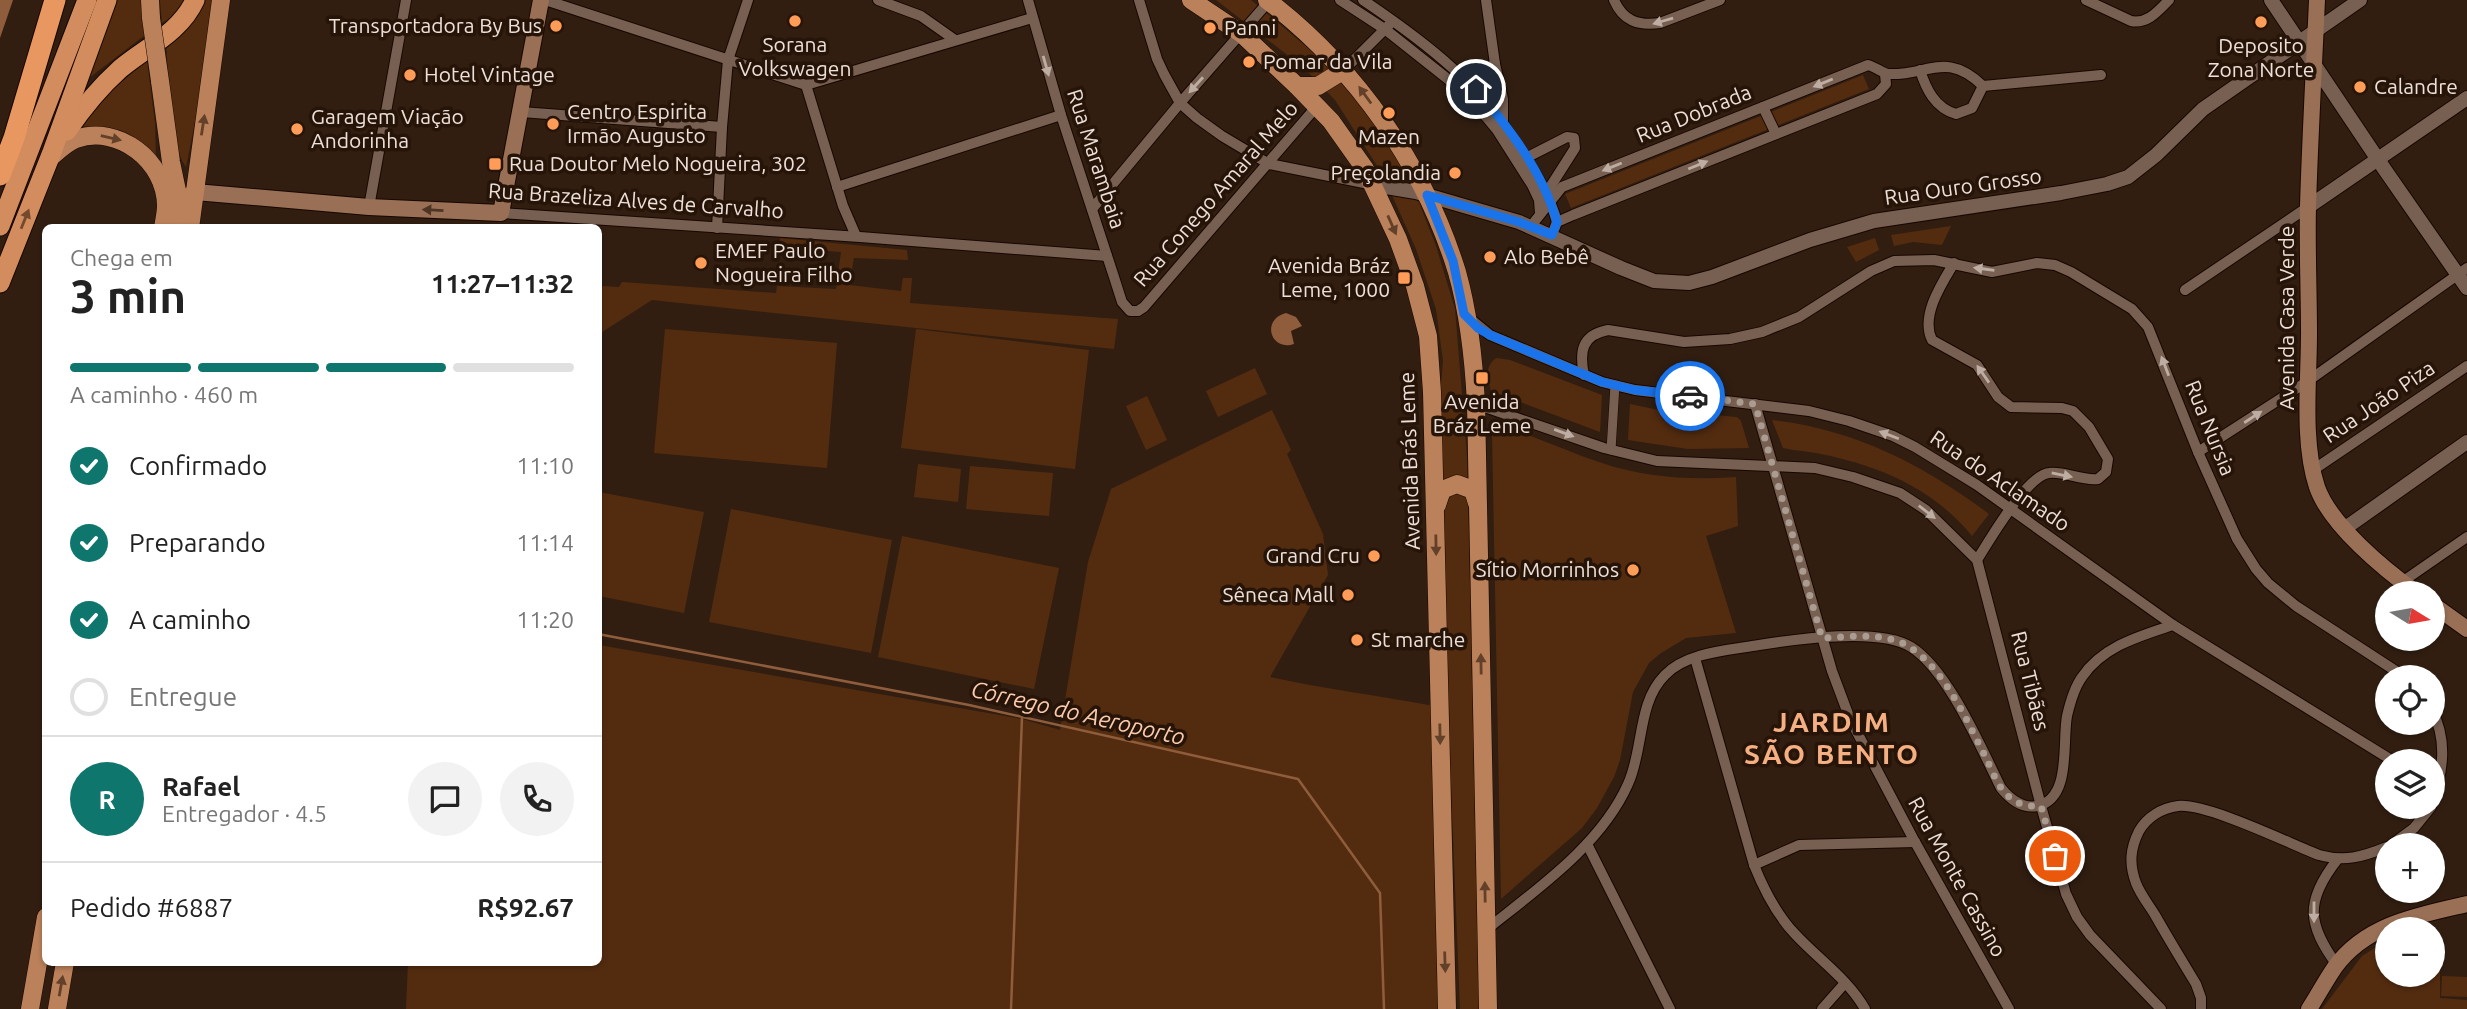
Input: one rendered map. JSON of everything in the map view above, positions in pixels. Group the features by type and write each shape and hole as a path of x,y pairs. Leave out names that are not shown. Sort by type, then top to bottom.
{"highway":[{"path":"0,226 14,138 55,0"},
{"path":"14,138 37,92 68,0"},
{"path":"10,173 87,0"},
{"path":"10,173 32,163 36,156 78,55 97,0"},
{"path":"0,282 51,155 107,0"},
{"path":"51,155 78,115 107,82 185,18 195,0"}],"main road":[{"path":"165,224 197,165 221,0"},
{"path":"501,214 543,0"},
{"name":"Avenida Brás Leme","path":"1191,0 1242,34 1317,106 1355,153 1374,185 1398,239 1415,286 1428,336 1436,508 1447,1009"},
{"path":"1269,0 1344,69 1380,116 1427,195 1454,266 1471,351 1476,404 1488,1009"},
{"name":"Avenida Casa Verde","path":"2317,0 2308,207 2309,440 2313,470 2317,487 2328,510 2344,529 2401,581"},
{"path":"150,9 171,162 189,224"},
{"path":"1297,86 1318,86 1344,69"},
{"path":"51,155 73,140 105,135 130,145 142,154 160,183 180,199"},
{"path":"152,167 160,167 167,135"},
{"path":"1404,189 1414,172"},
{"path":"179,224 180,199"},
{"name":"Rua Brazeliza Alves de Carvalho","path":"180,199 501,214"},
{"path":"1436,508 1442,490 1457,484 1473,490 1478,506"},
{"path":"2445,611 2464,622"},
{"path":"2309,1009 2337,965 2378,930 2414,916 2467,904"},
{"path":"30,1009 42,940"},
{"path":"57,1009 64,966"}],"street":[{"path":"369,207 406,0"},
{"path":"543,0 806,85 1032,18"},
{"path":"717,228 728,60 748,0"},
{"path":"878,0 921,16 955,40"},
{"name":"Rua Marambaia","path":"1027,0 1061,115 1125,308 1134,312 1144,307"},
{"path":"1139,0 1157,59 1180,103 1222,136 1269,164 1374,185"},
{"path":"1092,209 1269,0"},
{"path":"1339,0 1389,25"},
{"path":"1363,0 1389,25 1461,82 1500,126 1549,197 1554,229 1877,94 1886,84 1885,74"},
{"path":"1486,0 1503,99 1500,126"},
{"path":"1489,21 1493,0"},
{"path":"1614,0 1628,20 1651,24 1720,0"},
{"path":"2086,0 2138,23 2150,18 2169,0"},
{"path":"2271,0 2378,160 2462,271 2467,288"},
{"name":"Rua Ouro Grosso","path":"1374,185 1404,189 1531,226 1554,229 1636,275 1654,281 1689,283 1810,240 1874,221 2062,193 2128,177 2143,168 2203,109 2360,0"},
{"path":"1344,69 1389,25"},
{"path":"1461,82 1495,64"},
{"name":"Rua Dobrada","path":"1531,226 1549,197 1562,187 1868,65 1885,74 1920,70 1936,65 1949,67 1974,77 1983,86"},
{"path":"1920,70 1927,89 1938,104 1951,113 1961,114 1972,108 1983,86 2101,75"},
{"path":"806,85 837,187 856,236"},
{"path":"2185,290 2467,98"},
{"name":"Rua Conego Amaral Melo","path":"1144,307 1317,106"},
{"path":"1763,107 1776,134"},
{"path":"521,112 722,127"},
{"path":"837,187 1061,115"},
{"path":"1522,160 1567,137 1574,138 1575,148 1549,197"},
{"path":"1522,160 1537,196 1540,213"},
{"name":"Rua Brazeliza Alves de Carvalho","path":"501,214 856,236 1107,256"},
{"name":"Rua Nursia","path":"1584,375 1581,363 1585,342 1599,332 1608,330 1684,342 1730,339 1762,332 1799,317 1871,271 1894,261 1912,259 1954,263 1992,271 2037,263 2055,265 2132,309 2148,327 2198,452 2237,539 2256,569 2295,606 2386,665"},
{"path":"1476,404 1611,450 1657,461 1815,468 1853,477 1899,493 1926,510 1977,560 2010,509 2044,474 2058,473 2082,479 2098,479 2106,472 2108,459 2089,427 2073,411 2062,408 2011,407 1998,397 1977,365 1932,340 1928,327 1929,317 1943,280 1954,263"},
{"path":"2198,452 2308,381 2462,271"},
{"name":"Rua do Aclamado","path":"1464,314 1490,335 1584,375 1615,385 1635,390 1809,411 1893,436 1933,457 2173,625 2375,750"},
{"name":"Rua João Piza","path":"2313,470 2467,366"},
{"path":"1611,450 1615,385"},
{"name":"Rua Monte Cassino","path":"1755,404 1822,638 1850,719 1915,842 2009,1009"},
{"path":"2344,529 2467,442"},
{"path":"2403,581 2467,537"},
{"name":"Rua Tibães","path":"1977,560 2066,894 2077,917 2090,935 2161,1009"},
{"path":"1486,930 1587,844 1622,796 1637,760 1649,699 1670,669 1695,658 1822,638 1873,636 1910,646 1930,663 1951,694 2001,788 2018,803 2029,807 2041,806 2052,797 2063,775 2067,718 2081,677 2096,661 2114,648 2173,625"},
{"path":"1695,658 1754,865 1775,909 1794,934 1845,983 1864,1009"},
{"path":"2201,1009 2201,998 2196,984 2137,884 2131,866 2131,853 2142,827 2151,817 2179,806 2193,807 2337,860 2375,851"},
{"path":"2407,833 2421,819"},
{"path":"1754,865 1798,845 1915,842"},
{"path":"1587,844 1670,1009"},
{"path":"2337,860 2316,892 2313,919 2322,942 2337,965"},
{"path":"1822,1009 1845,983"}],"shaded area":[{"path":"0,0 13,0 0,38"},
{"path":"114,0 142,0 145,35 89,78"},
{"path":"160,0 185,0 174,16 162,23"},
{"path":"202,0 213,0 205,72 186,167 180,156 173,125 166,43"},
{"path":"1216,0 1251,0 1341,76 1405,167 1436,246 1455,309 1467,457 1479,1009 1460,1009 1443,586 1439,410 1443,361 1436,309 1416,249 1383,175 1335,100 1303,67"},
{"path":"147,61 155,123 156,159 138,141 123,132 81,126 108,93"},
{"path":"1863,75 1869,89 1571,208 1565,194"},
{"path":"1951,226 1942,245 1913,242 1894,246 1891,235"},
{"path":"780,238 907,250 908,260 854,258 849,285 901,291 903,278 912,278 910,303 1118,319 1114,349 652,300 602,332 602,286 619,287 622,282 776,293 777,286 836,289 841,252 780,247"},
{"path":"1875,238 1879,250 1856,262 1847,247"},
{"path":"1286,313 1296,317 1302,326 1291,331 1294,344 1279,343 1272,334 1273,322"},
{"path":"665,329 837,343 827,468 654,453"},
{"path":"916,329 1089,350 1075,469 901,448"},
{"path":"1497,358 1510,360 1602,395 1600,432 1491,391 1489,368"},
{"path":"1255,368 1267,394 1218,417 1206,391"},
{"path":"1147,396 1167,440 1146,450 1126,406"},
{"path":"1630,404 1659,410 1737,417 1741,421 1749,448 1688,449 1628,440"},
{"path":"1272,410 1291,450 1287,454 1323,534 1328,575 1270,677 1435,706 1442,1009 406,1009 408,966 602,966 602,646 1022,719 1060,730 1088,562 1111,489"},
{"path":"1772,420 1831,432 1887,452 1939,480 1989,514 1972,536 1941,505 1885,473 1843,459 1783,448"},
{"path":"1496,423 1635,472 1685,478 1736,477 1738,526 1706,536 1736,633 1686,638 1649,663 1633,692 1620,760 1614,777 1597,808 1582,828 1501,899 1492,433"},
{"path":"918,464 961,469 958,502 914,497"},
{"path":"970,466 1053,473 1049,516 966,509"},
{"path":"602,493 704,512 684,613 602,597"},
{"path":"731,509 892,540 871,653 709,622"},
{"path":"902,536 1059,568 1034,689 878,657"},
{"path":"2375,948 2375,987 2440,987 2440,998 2467,1000 2467,1009 2322,1009 2362,956"},
{"path":"2445,976 2467,977 2467,997 2441,996 2441,987 2445,987"}],"waterway":[{"name":"Córrego do Aeroporto","path":"602,635 969,705 1298,779 1380,893 1384,1009"},
{"path":"1011,1009 1022,717"}],"way so far":[{"path":"1690,396 1755,404 1822,638 1873,636 1891,639 1910,646 1930,663 1951,694 2001,788 2018,803 2029,807 2041,806 2055,856"}],"place":[{"name":"Sorana Volkswagen","path":"795,21"},
{"name":"Deposito Zona Norte","path":"2261,22"},
{"name":"Transportadora By Bus","path":"556,26"},
{"name":"Panni","path":"1210,28"},
{"name":"Pomar da Vila","path":"1249,62"},
{"name":"Hotel Vintage","path":"410,75"},
{"name":"Calandre","path":"2360,87"},
{"name":"Mazen","path":"1389,113"},
{"name":"Centro Espirita Irmão Augusto","path":"553,124"},
{"name":"Garagem Viação Andorinha","path":"297,129"},
{"name":"Rua Doutor Melo Nogueira, 302","path":"495,164"},
{"name":"Preçolandia","path":"1455,173"},
{"name":"Alo Bebê","path":"1490,257"},
{"name":"EMEF Paulo Nogueira Filho","path":"701,263"},
{"name":"Avenida Bráz Leme, 1000","path":"1404,278"},
{"name":"Avenida Bráz Leme","path":"1482,378"},
{"name":"Grand Cru","path":"1374,556"},
{"name":"Sítio Morrinhos","path":"1633,570"},
{"name":"Sêneca Mall","path":"1348,595"},
{"name":"St marche","path":"1357,640"}],"district":[{"name":"JARDIM SÃO BENTO","path":"1832,738"}],"route":[{"path":"1476,89 1504,122 1548,192 1557,222 1552,235 1519,222 1427,195 1458,276 1464,314 1490,335 1602,382 1635,390 1690,396"}]}
